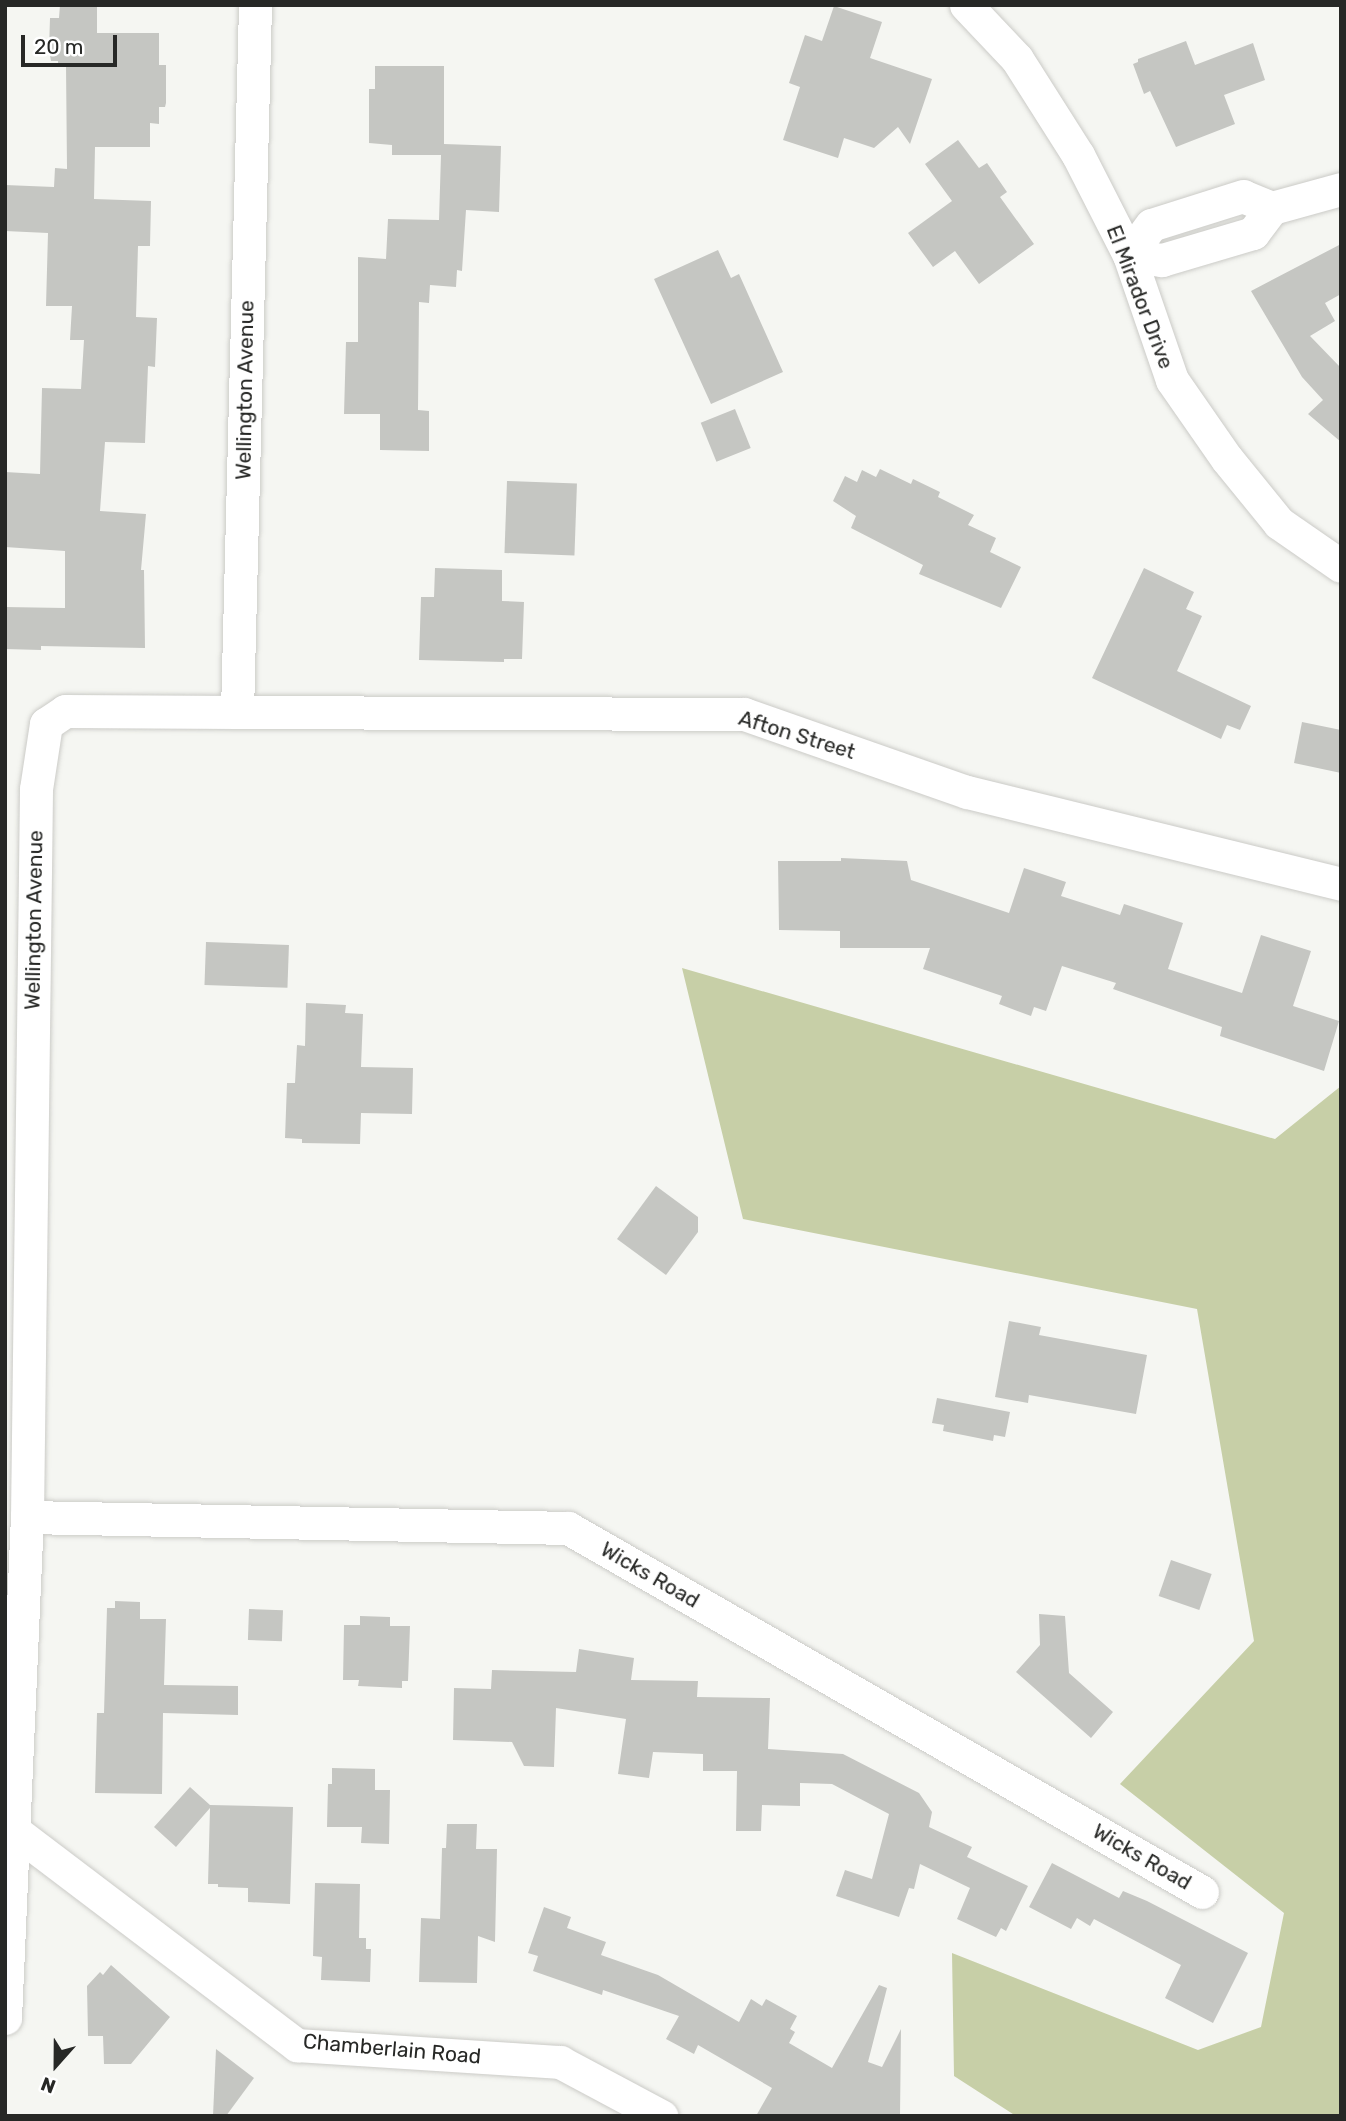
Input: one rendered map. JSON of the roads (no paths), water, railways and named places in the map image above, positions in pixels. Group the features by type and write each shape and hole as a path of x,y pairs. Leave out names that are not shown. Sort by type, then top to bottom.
{"street":[{"name":"Wellington Avenue","path":"5,2018 27,1517 19,1075 36,789 46,724 65,710 237,712 255,5"},
{"name":"El Mirador Drive","path":"966,5 1017,59 1078,155 1129,254 1172,380 1227,459 1279,523 1341,566"},
{"path":"1129,254 1151,225 1243,196 1272,208 1341,189"},
{"name":"Afton Street","path":"237,712 744,714 967,792 1341,884"},
{"name":"Wicks Road","path":"27,1517 568,1528 1202,1892"},
{"name":"Chamberlain Road","path":"12,1829 297,2045 560,2062 661,2116"}]}
